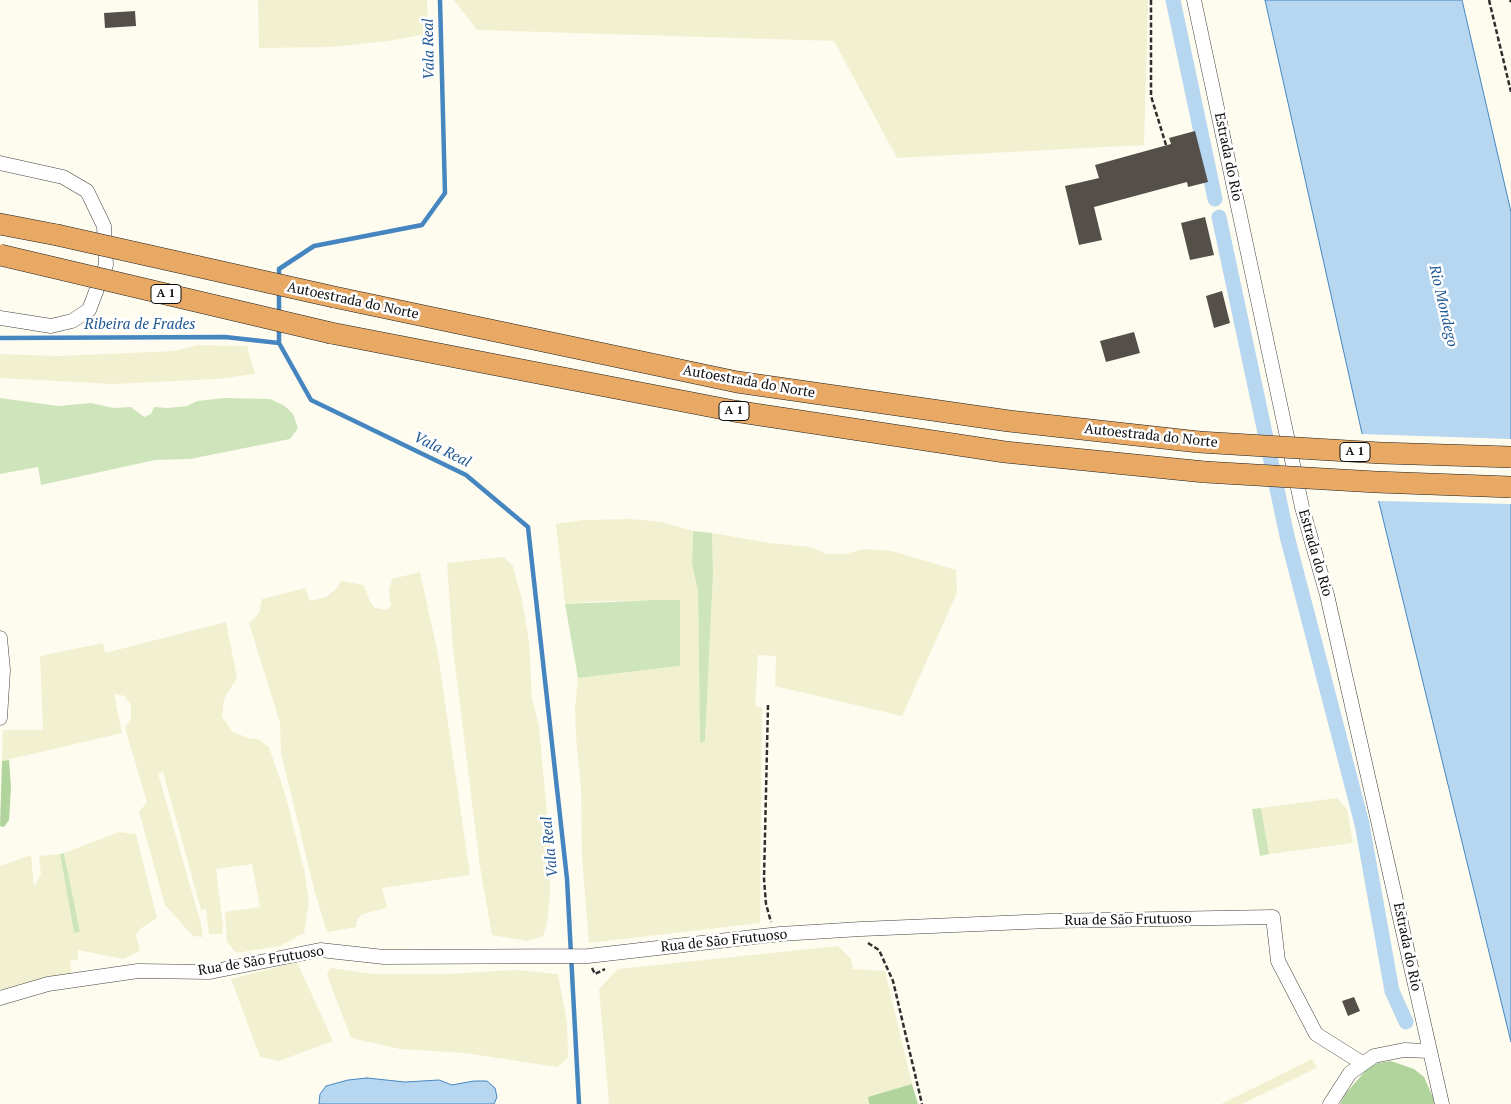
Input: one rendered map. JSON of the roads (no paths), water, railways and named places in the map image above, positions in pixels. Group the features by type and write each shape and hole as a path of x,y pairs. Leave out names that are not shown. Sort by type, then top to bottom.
{"highway":[{"name":"Autoestrada do Norte","path":"0,224 736,382 1009,421 1199,442 1312,450 1511,457"},
{"name":"A 1","path":"0,255 332,332 734,411 1005,452 1205,472 1376,482 1511,486"}],"street":[{"name":"Estrada do Rio","path":"1194,0 1302,507 1330,604 1442,1104"},
{"path":"0,163 63,176 87,191 104,226 106,265 89,310 72,321 51,326 0,318"},
{"path":"0,638 3,670 0,718"},
{"name":"Rua de São Frutuoso","path":"0,998 48,984 138,971 210,972 320,950 384,958 588,956 780,934 1049,921 1273,917 1278,961 1316,1034 1362,1063"},
{"path":"1330,1104 1341,1085 1362,1063 1374,1056 1388,1052 1429,1051"}],"water":[{"name":"Rio Mondego","path":"1265,0 1462,0 1511,212 1511,1042 1361,429"},
{"path":"367,1078 405,1082 439,1080 452,1085 487,1081 495,1088 497,1097 494,1104 319,1104 320,1094 326,1086 348,1080"}],"waterway":[{"name":"Vala Real","path":"279,280 279,269 314,246 422,225 445,193 440,0"},
{"path":"1173,0 1215,199"},
{"path":"1219,217 1287,536 1362,824 1392,991 1406,1022"},
{"name":"Vala Real","path":"279,290 279,315"},
{"name":"Vala Real","path":"279,328 279,343 311,400 466,475 528,527 567,879 579,1104"},
{"name":"Ribeira de Frades","path":"0,338 225,337 279,343"}]}
